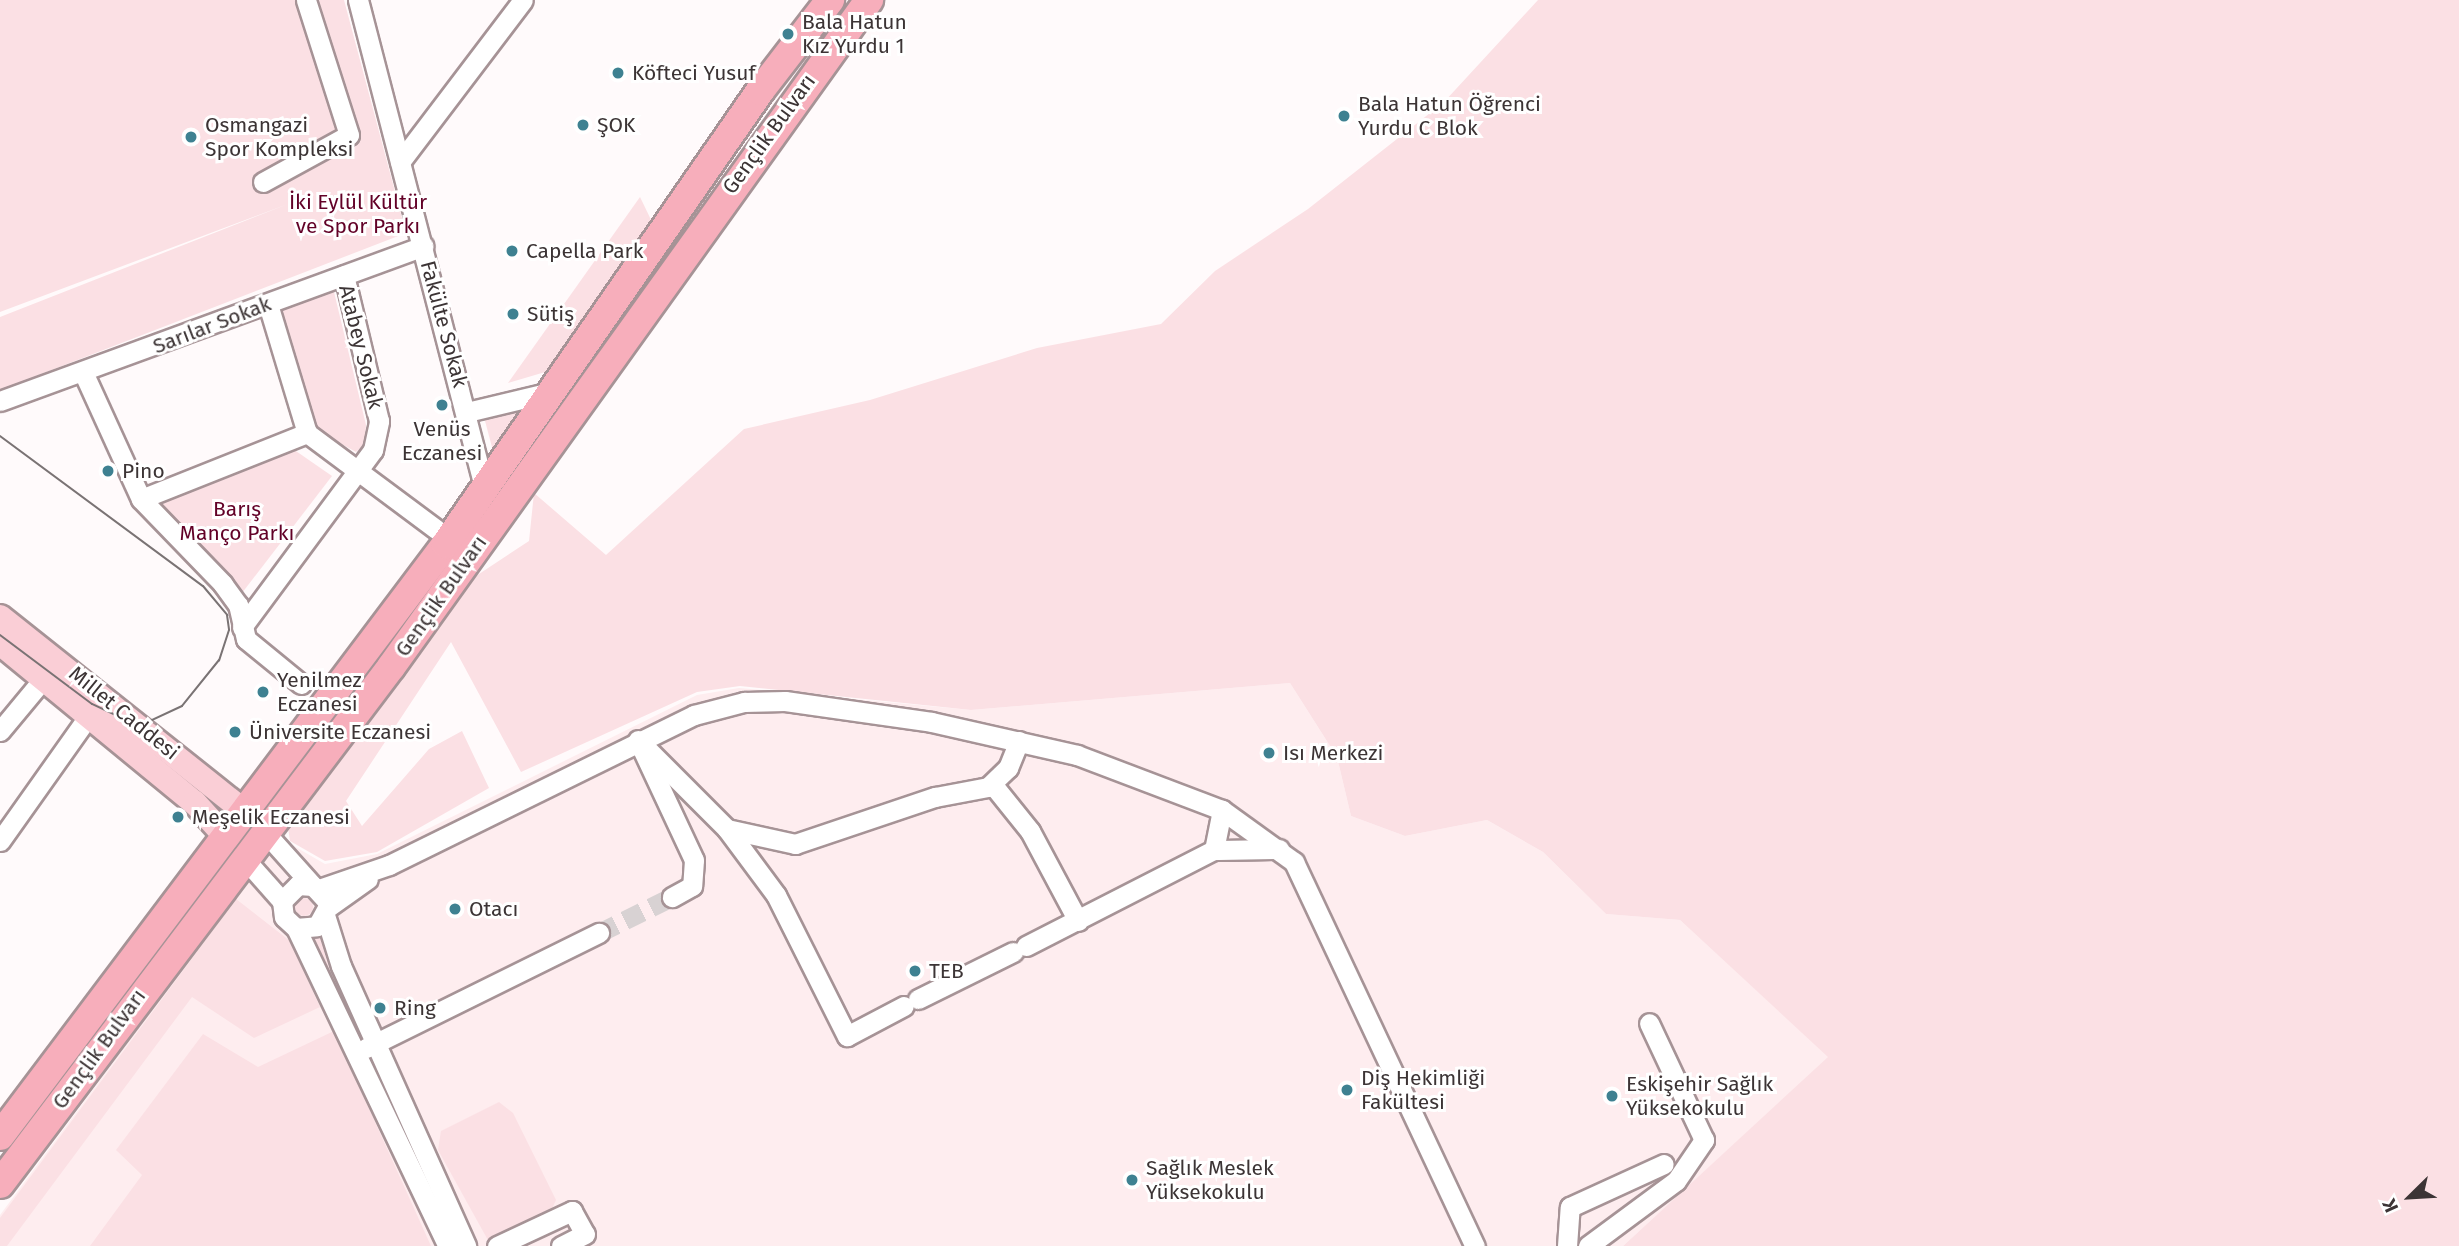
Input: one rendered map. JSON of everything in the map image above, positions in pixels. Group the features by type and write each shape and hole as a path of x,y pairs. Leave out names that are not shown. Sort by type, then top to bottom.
{"highway":[{"name":"Gençlik Bulvarı","path":"0,1136 254,820 484,487 830,0"},
{"name":"Gençlik Bulvarı","path":"254,820 391,667 869,0"},
{"name":"Gençlik Bulvarı","path":"0,1184 234,846"}],"main road":[{"name":"Millet Caddesi","path":"0,617 254,820"},
{"name":"Millet Caddesi","path":"0,643 90,714 234,846"}],"street":[{"path":"263,182 349,135 306,0"},
{"name":"Fakülte Sokak","path":"358,0 467,412 484,487"},
{"path":"400,162 523,0"},
{"name":"Sarılar Sokak","path":"0,401 84,374 423,246"},
{"name":"Atabey Sokak","path":"242,627 362,469 379,421 344,275"},
{"path":"268,304 307,433 362,469 436,529"},
{"path":"84,374 141,499 223,584 238,605 242,627 258,651 301,684"},
{"path":"467,412 551,392"},
{"path":"141,499 307,433"},
{"path":"0,731 44,678"},
{"path":"282,901 291,888 316,888 389,864 638,740 710,709 785,701 1019,741 1131,773 1222,810 1294,862 1475,1246"},
{"path":"0,841 90,714"},
{"path":"638,740 727,829 776,895 847,1036 1214,850 1279,849"},
{"path":"638,740 694,860 692,886 672,897"},
{"path":"727,829 795,844 935,796 993,785 1019,741"},
{"path":"993,785 1030,831 1079,920"},
{"path":"1214,850 1222,810"},
{"path":"254,820 316,888 326,912 367,1048 448,1246"},
{"path":"234,846 282,901 284,917 296,928 367,1048 467,1246"},
{"path":"296,928 317,926 326,912 389,864"},
{"path":"367,1048 599,933"},
{"path":"1588,1246 1676,1181 1704,1140 1649,1023"},
{"path":"1567,1246 1570,1207 1664,1164"},
{"path":"497,1246 572,1210 585,1234 561,1246"}],"shaded area":[{"path":"1290,683 1337,757 1351,816 1405,836 1487,820 1543,852 1606,914 1680,920 1829,1057 1623,1246 0,1246 0,1215 280,838 325,864 377,854 697,695 739,688 971,710"}],"green space":[{"name":"Osmangazi Spor Kompleksi","path":"0,0 344,0 406,233 0,390 0,317 288,204 0,312"},
{"path":"1538,0 2459,0 2459,1246 1623,1246 1828,1057 1680,920 1606,914 1543,852 1487,820 1405,836 1351,816 1337,757 1290,683 971,710 740,686 697,692 521,772 451,642 346,801 362,826 429,749 462,731 489,788 377,852 325,861 290,841 288,828 476,576 529,541 534,493 606,555 744,429 870,400 1037,348 1161,324 1215,271 1308,209 1444,102"},
{"path":"640,197 654,226 552,370 508,383"},
{"path":"334,292 366,425 365,444 356,452 316,430 307,416 281,308"},
{"path":"524,405 493,451 484,417"},
{"name":"Barış Manço Parkı","path":"293,449 332,476 242,593 152,504"},
{"path":"304,898 310,901 313,907 310,913 304,916 298,913 295,907 298,901"},
{"path":"236,899 290,941 320,1007 254,1038 192,997 7,1246 0,1246 0,1218"},
{"path":"320,933 326,960 360,1039 311,937"},
{"path":"334,1031 431,1246 90,1246 142,1175 116,1150 203,1034 258,1067"},
{"path":"499,1102 513,1113 556,1200 550,1213 489,1242 438,1150 441,1131"}],"tunnel":[{"path":"599,933 672,897"}],"tram line":[{"path":"0,436 203,586 227,615 229,630 219,660 182,706 139,726 92,704 0,635"}],"place":[{"name":"Bala Hatun Kız Yurdu 1","path":"788,34"},
{"name":"Köfteci Yusuf","path":"618,73"},
{"name":"Bala Hatun Öğrenci Yurdu C Blok","path":"1344,116"},
{"name":"ŞOK","path":"583,125"},
{"name":"Osmangazi Spor Kompleksi","path":"191,137"},
{"name":"Capella Park","path":"512,251"},
{"name":"Sütiş","path":"513,314"},
{"name":"Venüs Eczanesi","path":"442,405"},
{"name":"Pino","path":"108,471"},
{"name":"Yenilmez Eczanesi","path":"263,692"},
{"name":"Üniversite Eczanesi","path":"235,732"},
{"name":"Isı Merkezi","path":"1269,753"},
{"name":"Meşelik Eczanesi","path":"178,817"},
{"name":"Otacı","path":"455,909"},
{"name":"TEB","path":"915,971"},
{"name":"Ring","path":"380,1008"},
{"name":"Diş Hekimliği Fakültesi","path":"1347,1090"},
{"name":"Eskişehir Sağlık Yüksekokulu","path":"1612,1096"},
{"name":"Sağlık Meslek Yüksekokulu","path":"1132,1180"}],"park label":[{"name":"İki Eylül Kültür ve Spor Parkı","path":"358,214"}]}
